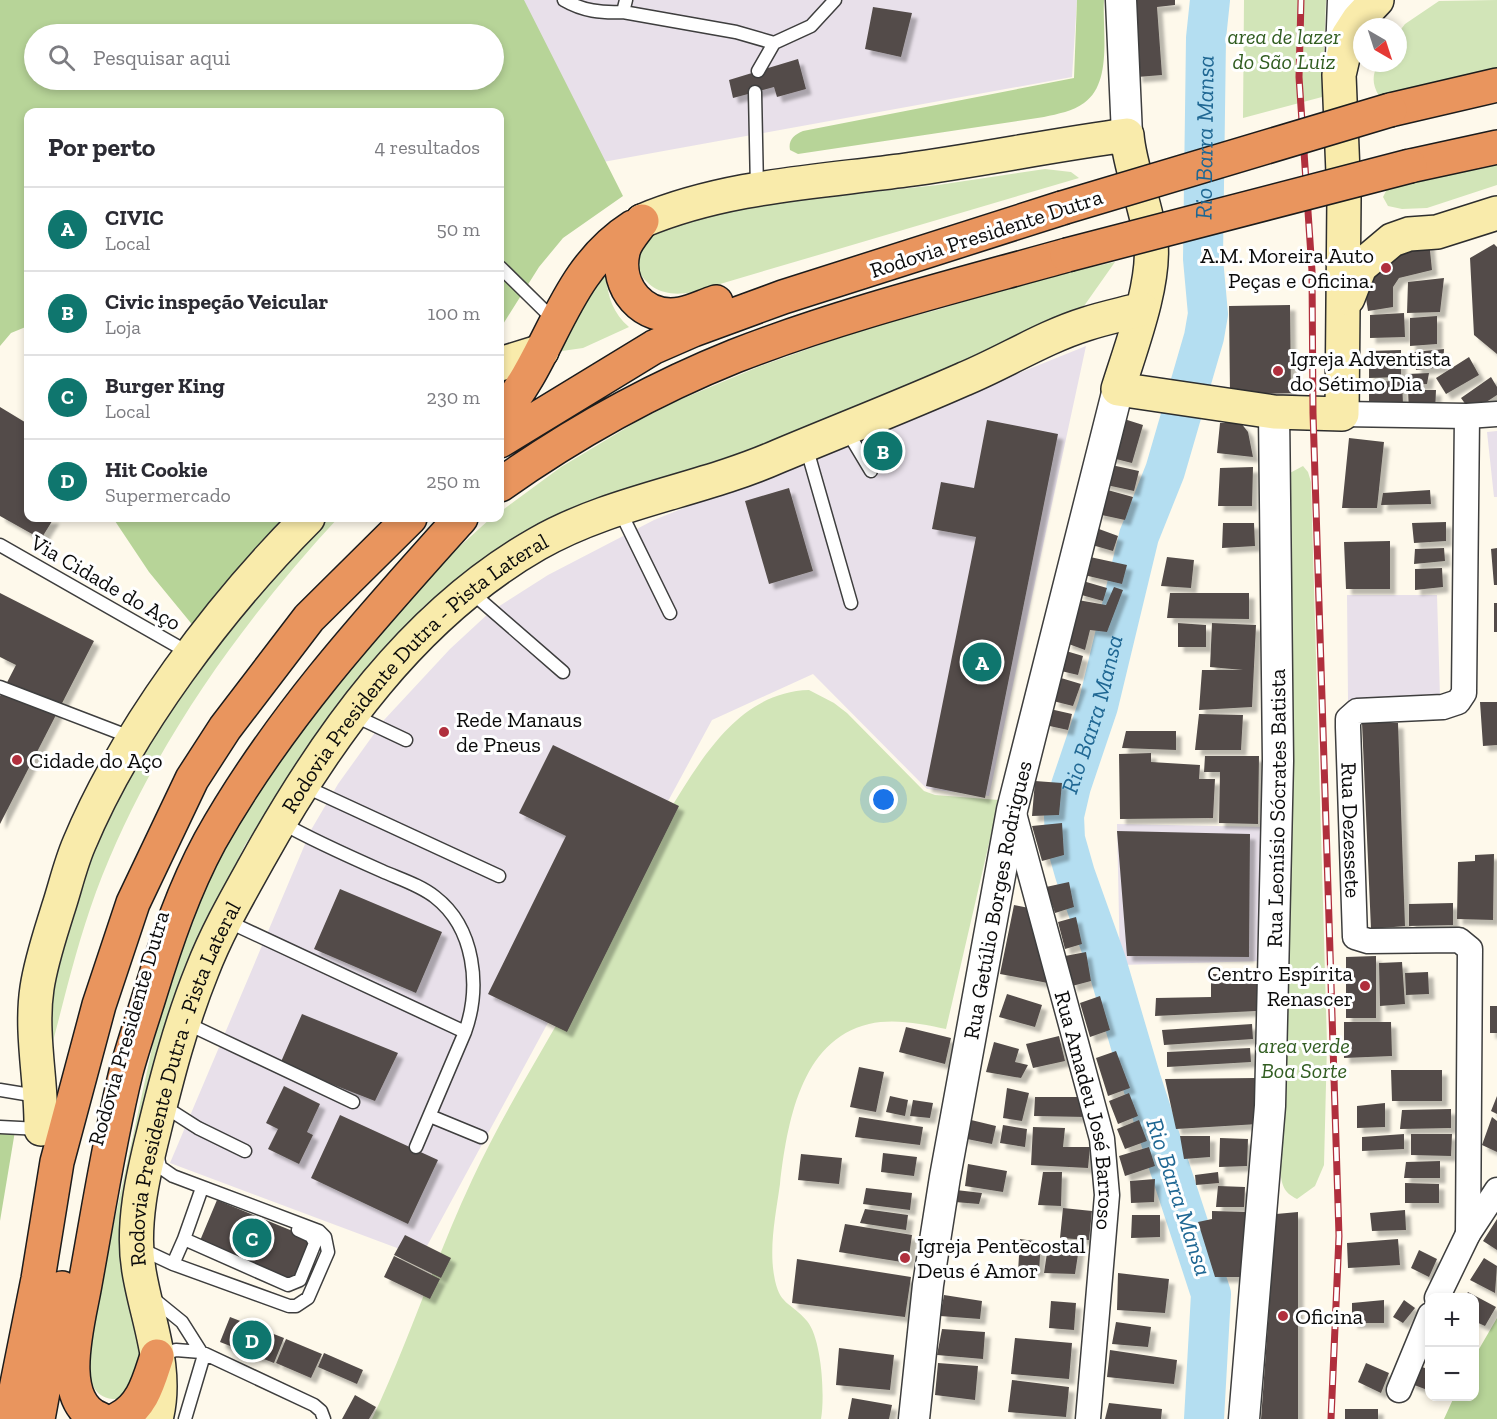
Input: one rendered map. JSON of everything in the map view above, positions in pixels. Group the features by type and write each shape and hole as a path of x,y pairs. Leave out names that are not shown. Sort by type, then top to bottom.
{"highway":[{"name":"Rodovia Presidente Dutra","path":"504,439 654,347 783,297 1062,207 1390,110 1497,85"},
{"name":"Rodovia Presidente Dutra","path":"504,483 621,410 736,356 860,313 1067,255 1410,166 1497,147"},
{"path":"642,221 623,249 621,266 624,285 645,309 680,314 1015,206 1062,207"},
{"path":"504,411 527,380 555,321 581,276 622,233 642,221"},
{"path":"225,728 281,629 353,550 384,522"},
{"name":"Rodovia Presidente Dutra","path":"16,1418 57,1162 99,1005 133,903 192,779 225,728 309,618 406,522"},
{"name":"Rodovia Presidente Dutra","path":"16,1418 150,936 185,855 217,799 294,684 357,609 452,522"},
{"path":"100,1419 83,1409 75,1395 73,1378 77,1332 126,1072 169,931 210,842 263,760 322,678 458,522"},
{"path":"39,1279 29,1234 43,1145 41,1129"},
{"path":"118,1419 130,1412 142,1397 157,1356"}],"main road":[{"path":"642,221 680,205 721,195 916,169 1127,135 1129,158 1151,242 1142,309 1118,389 1274,412 1342,414 1344,198 1338,90 1341,56 1352,27 1377,0"},
{"path":"1344,198 1352,217 1364,231 1381,236 1423,233"},
{"path":"1344,330 1348,297 1360,267 1384,245 1497,213"},
{"name":"Rodovia Presidente Dutra - Pista Lateral","path":"156,1419 160,1388 157,1356 145,1292 139,1273 137,1247 141,1198 157,1117 183,1021 225,920 278,821 301,784 352,715 410,646 492,572 575,524 750,469 967,378 1083,325 1142,309"},
{"path":"504,363 542,351"},
{"path":"41,1129 42,1097 36,1016 37,989 44,954 78,845 151,709 267,561 304,522"}],"street":[{"path":"1121,0 1127,135"},
{"path":"1341,56 1343,0"},
{"name":"Rua Getúlio Borges Rodrigues","path":"914,1419 928,1284 943,1188 1012,810 1118,389"},
{"name":"Rua Leonísio Sócrates Batista","path":"1244,1419 1270,1106 1278,760 1274,412"},
{"path":"1342,414 1467,416 1497,414"},
{"name":"Rua Dezessete","path":"1467,416 1464,693 1458,702 1443,707 1357,711 1348,719 1348,727 1355,937 1368,941 1458,940 1470,950 1468,1234"},
{"name":"Rua Amadeu José Barroso","path":"1012,810 1102,1138 1107,1195 1088,1419"},
{"path":"1468,1170 1497,1179"},
{"path":"1439,1293 1468,1234 1497,1190"},
{"path":"1399,1390 1425,1327"}],"lane":[{"path":"564,0 590,11 624,6 774,43"},
{"path":"758,71 767,51 774,43 811,26 835,0"},
{"path":"755,92 757,190"},
{"path":"504,271 555,321"},
{"path":"846,429 871,471"},
{"path":"805,445 851,603"},
{"path":"619,509 669,613"},
{"name":"Via Cidade do Aço","path":"0,545 192,654"},
{"path":"470,591 563,672"},
{"path":"0,687 135,738"},
{"path":"352,715 406,741"},
{"path":"301,784 499,876"},
{"path":"278,821 312,840 420,888 448,909 463,934 472,972 472,1001 465,1032 416,1147"},
{"path":"225,920 465,1032"},
{"path":"183,1021 353,1102"},
{"path":"0,1090 42,1097"},
{"path":"430,1116 481,1137"},
{"path":"137,1247 173,1264 289,1306 302,1303 308,1298 328,1252 325,1237 319,1231 173,1176 160,1167 157,1117 198,1128 245,1151"},
{"path":"0,1127 41,1129"},
{"path":"173,1264 202,1188"},
{"path":"184,1239 288,1285 297,1283 315,1244 314,1238 271,1218 250,1204"},
{"path":"145,1292 182,1322 202,1354 185,1419"},
{"path":"157,1356 176,1350 202,1354 314,1405 321,1411 324,1419"}],"shaded area":[{"path":"462,0 1077,0 1072,77 592,164 504,47 504,24 485,24"},
{"path":"1086,346 989,796 927,789 813,674 712,720 421,1257 170,1163 311,830 338,784 384,720 450,649 490,612 548,575 654,520"},
{"path":"1497,431 1497,497 1494,497 1487,432"},
{"path":"1347,595 1437,595 1440,697 1348,701"},
{"path":"1117,824 1266,827 1263,961 1120,965"}],"green space":[{"path":"0,0 524,0 623,196 563,238 539,267 504,323 504,108 24,108 24,328 11,333 0,346"},
{"path":"1077,0 1104,0 1103,70 1093,94 1080,106 1044,117 798,154 790,150 792,138 803,131 1074,78"},
{"name":"area de lazer do São Luiz","path":"1244,0 1326,0 1322,97 1243,118"},
{"path":"1497,0 1497,73 1467,81 1379,96 1374,84 1375,72 1407,72 1407,23 1439,1"},
{"path":"1497,158 1497,185 1427,208 1402,209 1388,206 1383,197 1387,189"},
{"path":"1045,169 1071,172 1079,178 693,292 667,293 653,287 636,267 643,233 723,208 938,185"},
{"path":"1115,262 1084,306 892,393 747,453 542,523 493,551 423,607 316,735 245,845 223,890 163,1040 144,1353 128,1398 117,1399 102,1396 89,1378 84,1360 175,943 262,774 426,577 487,522 504,522 504,509 561,467 636,422 677,401 758,367 867,328 937,310 1037,279"},
{"path":"607,269 607,285 611,301 618,315 629,327 583,348 555,352 559,340"},
{"name":"area verde Boa Sorte","path":"1303,466 1311,482 1327,1044 1324,1165 1315,1186 1297,1199 1284,1188 1280,1170 1288,474"},
{"path":"116,522 285,522 195,628 149,572"},
{"path":"320,522 334,522 265,602 231,647 169,741 142,790 117,840 96,892 77,951 51,1049 46,1031 68,903 135,761 203,659"},
{"path":"809,690 834,703 847,713 924,791 935,795 999,800 946,1029 918,1024 879,1022 846,1033 827,1047 812,1066 793,1112 787,1136 775,1218 774,1275 782,1298 807,1321 816,1341 823,1397 821,1419 372,1419 472,1180 500,1124 592,961 634,865 692,774 723,734 761,703 784,694"},
{"path":"0,1124 16,1125 0,1221"},
{"path":"1497,1318 1497,1419 1444,1419 1452,1401 1479,1401 1479,1349"}],"building":[{"path":"1132,0 1175,0 1175,5 1157,7 1162,75 1137,77"},
{"path":"873,7 912,13 901,57 865,49"},
{"path":"798,59 806,89 777,97 774,87 733,98 729,80"},
{"path":"1429,241 1432,270 1399,278 1393,287 1393,307 1368,311 1365,292 1378,261"},
{"path":"1494,244 1497,247 1497,354 1474,335 1470,258"},
{"path":"1444,278 1440,312 1407,313 1408,282"},
{"path":"1290,305 1291,393 1230,395 1229,306"},
{"path":"1404,313 1405,337 1370,338 1370,315"},
{"path":"1437,316 1437,344 1410,346 1410,318"},
{"path":"1444,349 1443,367 1416,370 1414,352"},
{"path":"1401,350 1401,377 1369,378 1369,351"},
{"path":"1469,357 1479,375 1446,394 1436,378"},
{"path":"1429,373 1427,384 1408,385 1408,374"},
{"path":"1491,377 1497,387 1497,395 1471,412 1461,398"},
{"path":"1402,380 1403,404 1369,406 1369,383"},
{"path":"1408,390 1436,390 1435,412 1409,413"},
{"path":"0,407 24,422 24,522 52,522 41,539 0,516"},
{"path":"1121,418 1143,425 1132,463 1108,457"},
{"path":"987,420 1058,434 985,798 926,786 976,537 932,529 941,482 974,488"},
{"path":"1220,423 1241,423 1248,432 1253,457 1217,453"},
{"path":"1349,438 1384,442 1377,508 1342,508"},
{"path":"1107,464 1139,471 1134,491 1102,484"},
{"path":"1253,467 1252,506 1218,506 1220,468"},
{"path":"789,488 813,571 769,584 745,501"},
{"path":"1104,489 1133,497 1125,520 1097,514"},
{"path":"1430,490 1431,504 1381,505 1383,493"},
{"path":"1446,522 1446,541 1414,543 1412,523"},
{"path":"1223,523 1254,523 1255,546 1222,548"},
{"path":"1099,529 1118,536 1113,551 1092,545"},
{"path":"1390,541 1390,589 1346,589 1344,542"},
{"path":"1444,548 1445,561 1414,564 1415,549"},
{"path":"1497,548 1497,585 1494,585 1491,549"},
{"path":"1090,557 1127,565 1122,584 1084,575"},
{"path":"1167,557 1194,560 1191,588 1161,586"},
{"path":"1442,568 1443,587 1415,590 1415,569"},
{"path":"1083,581 1107,588 1103,601 1078,594"},
{"path":"1114,587 1123,590 1107,632 1090,630 1085,650 1066,643 1078,600 1106,605"},
{"name":"Cidade do Aço","path":"0,593 94,641 0,824 0,696 16,665 0,657"},
{"path":"1170,593 1249,593 1249,619 1167,618"},
{"path":"1494,603 1497,603 1497,632 1494,632"},
{"path":"1178,623 1206,625 1206,647 1178,647"},
{"path":"1212,623 1256,625 1252,707 1199,710 1202,670 1243,670 1210,667"},
{"path":"1066,651 1083,656 1078,675 1061,671"},
{"path":"1061,678 1081,684 1073,706 1053,701"},
{"path":"1480,702 1497,702 1497,745 1483,746"},
{"path":"1050,709 1072,714 1068,730 1045,725"},
{"path":"1199,714 1243,715 1241,750 1195,750"},
{"path":"1362,723 1398,723 1405,926 1371,929"},
{"path":"1126,731 1176,731 1176,750 1122,748"},
{"path":"553,745 679,806 567,1032 488,994 566,836 519,813"},
{"path":"1151,753 1151,762 1200,765 1199,779 1215,779 1213,818 1120,819 1119,754"},
{"path":"1205,756 1259,756 1258,824 1219,823 1220,772 1204,772"},
{"path":"1035,781 1062,783 1059,815 1032,816"},
{"path":"1062,823 1064,855 1042,861 1032,826"},
{"path":"1117,831 1250,834 1249,957 1127,956"},
{"path":"1494,854 1493,920 1457,919 1458,862 1475,861 1475,855"},
{"path":"1069,882 1074,907 1055,913 1046,887"},
{"path":"340,889 442,932 416,993 314,949"},
{"path":"1453,903 1453,925 1409,926 1409,904"},
{"path":"1014,905 1029,908 1048,983 1000,974"},
{"path":"1076,917 1082,944 1065,949 1058,922"},
{"path":"1086,952 1091,981 1072,986 1065,956"},
{"path":"1376,956 1376,1018 1346,1018 1346,957"},
{"path":"1402,962 1405,1004 1380,1006 1379,963"},
{"path":"1428,972 1429,994 1406,995 1405,973"},
{"path":"1211,974 1260,974 1256,1011 1155,1016 1156,998 1211,997"},
{"path":"1007,994 1042,1005 1035,1027 999,1017"},
{"path":"1100,996 1110,1030 1090,1037 1080,1003"},
{"path":"1490,1006 1497,1006 1497,1033 1490,1033"},
{"path":"302,1014 398,1053 375,1101 280,1064"},
{"path":"1344,1022 1391,1022 1392,1056 1344,1058"},
{"path":"1252,1024 1253,1039 1164,1045 1162,1030"},
{"path":"906,1027 951,1038 945,1064 899,1052"},
{"path":"1059,1036 1065,1061 1033,1068 1026,1044"},
{"path":"994,1042 1019,1049 1015,1062 1028,1065 1021,1078 986,1072"},
{"path":"1250,1048 1251,1062 1167,1067 1167,1052"},
{"path":"1116,1051 1130,1088 1108,1096 1096,1058"},
{"path":"859,1067 884,1072 876,1112 850,1107"},
{"path":"1391,1070 1442,1070 1442,1101 1392,1101"},
{"path":"1255,1078 1258,1124 1176,1129 1165,1079"},
{"path":"284,1086 320,1104 307,1132 313,1135 299,1164 268,1149 278,1129 266,1123"},
{"path":"1007,1088 1029,1093 1022,1121 1003,1118"},
{"path":"1129,1093 1138,1116 1118,1124 1109,1101"},
{"path":"890,1096 908,1100 905,1116 886,1112"},
{"path":"1497,1096 1497,1114 1491,1111"},
{"path":"1035,1097 1080,1097 1086,1117 1034,1116"},
{"path":"913,1100 933,1103 930,1118 910,1116"},
{"path":"1385,1103 1385,1127 1357,1128 1357,1106"},
{"path":"1451,1109 1451,1128 1400,1129 1402,1110"},
{"path":"340,1115 438,1160 408,1224 311,1178"},
{"path":"859,1117 923,1127 920,1145 855,1137"},
{"path":"1492,1117 1497,1121 1497,1152 1482,1145"},
{"path":"967,1119 996,1126 992,1144 962,1138"},
{"path":"1139,1120 1147,1141 1125,1149 1117,1129"},
{"path":"1003,1125 1027,1129 1025,1147 1000,1143"},
{"path":"1033,1127 1065,1128 1063,1147 1090,1147 1088,1168 1031,1165"},
{"path":"1404,1134 1404,1149 1362,1151 1362,1137"},
{"path":"1411,1134 1452,1134 1451,1156 1411,1155"},
{"path":"1180,1136 1210,1136 1210,1157 1184,1159"},
{"path":"1220,1138 1248,1139 1247,1166 1219,1167"},
{"path":"1149,1147 1155,1166 1125,1176 1119,1156"},
{"path":"883,1153 917,1157 914,1176 881,1172"},
{"path":"801,1154 842,1158 839,1184 798,1180"},
{"path":"1440,1161 1440,1178 1404,1178 1406,1162"},
{"path":"968,1164 1007,1171 1003,1192 965,1186"},
{"path":"1043,1172 1062,1172 1061,1206 1038,1205"},
{"path":"1218,1172 1219,1183 1196,1185 1195,1175"},
{"path":"1155,1179 1154,1202 1131,1203 1130,1181"},
{"path":"1405,1183 1439,1184 1439,1203 1405,1203"},
{"path":"1218,1186 1245,1187 1244,1207 1216,1207"},
{"path":"866,1188 912,1193 910,1210 863,1204"},
{"path":"956,1190 982,1193 979,1204 955,1202"},
{"path":"217,1200 295,1232 293,1234 313,1242 296,1283 199,1243"},
{"path":"1063,1208 1092,1211 1089,1240 1060,1238"},
{"path":"865,1209 908,1215 906,1230 860,1223"},
{"path":"1405,1210 1406,1230 1372,1231 1370,1213"},
{"path":"1212,1211 1247,1212 1246,1277 1215,1277 1198,1222 1212,1219"},
{"name":"Oficina","path":"1298,1212 1298,1419 1261,1419 1276,1214"},
{"path":"1132,1215 1160,1215 1160,1237 1131,1238"},
{"path":"1497,1219 1497,1250 1483,1241"},
{"path":"845,1224 912,1235 908,1263 839,1252"},
{"path":"405,1235 451,1258 441,1278 394,1255"},
{"path":"1020,1239 1041,1242 1039,1271 1018,1272"},
{"path":"1398,1239 1400,1265 1348,1268 1347,1243"},
{"path":"1048,1246 1079,1248 1075,1274 1044,1273"},
{"path":"1419,1250 1437,1259 1429,1277 1411,1268"},
{"path":"394,1256 440,1279 430,1299 384,1277"},
{"path":"1484,1258 1497,1266 1495,1293 1470,1280"},
{"path":"797,1259 911,1277 905,1317 792,1303"},
{"path":"1118,1273 1169,1279 1165,1313 1117,1310"},
{"path":"944,1295 982,1301 980,1319 940,1316"},
{"path":"1479,1298 1496,1307 1485,1326 1479,1323"},
{"path":"1384,1300 1384,1323 1352,1323 1352,1303"},
{"path":"1404,1300 1415,1308 1403,1323 1393,1317"},
{"path":"1051,1301 1076,1303 1074,1330 1049,1328"},
{"path":"230,1317 284,1338 274,1363 220,1342"},
{"path":"1116,1322 1151,1327 1148,1347 1112,1344"},
{"path":"942,1329 985,1332 983,1359 937,1355"},
{"path":"1015,1338 1072,1343 1069,1379 1011,1374"},
{"path":"286,1339 322,1354 311,1378 276,1363"},
{"path":"839,1348 894,1355 890,1390 836,1385"},
{"path":"1110,1350 1177,1360 1174,1384 1107,1377"},
{"path":"324,1353 363,1370 357,1384 318,1367"},
{"path":"938,1363 978,1366 975,1400 935,1395"},
{"path":"1366,1363 1389,1373 1381,1393 1358,1382"},
{"path":"1417,1365 1425,1368 1425,1389 1409,1383"},
{"path":"1012,1380 1069,1387 1066,1417 1008,1412"},
{"path":"355,1395 376,1407 369,1419 342,1419"},
{"path":"852,1398 892,1405 889,1419 848,1419"},
{"path":"1109,1403 1162,1409 1161,1419 1105,1419"},
{"path":"1345,1409 1378,1409 1378,1419 1345,1419"}],"waterway":[{"name":"Rio Barra Mansa","path":"1204,1419 1211,1294 1141,1080 1106,961 1075,874 1065,839 1064,816 1071,786 1098,706 1139,536 1165,471 1204,337 1208,314 1203,259 1206,38 1210,0"}],"railway":[{"path":"1301,0 1299,77 1312,271 1313,413 1339,1236 1331,1419"}],"place":[{"name":"A.M. Moreira Auto Peças e Oficina.","path":"1386,268"},
{"name":"Igreja Adventista do Sétimo Dia","path":"1278,371"},
{"name":"Civic inspeção Veicular","path":"883,451"},
{"name":"CIVIC","path":"982,662"},
{"name":"Rede Manaus de Pneus","path":"444,732"},
{"name":"Cidade do Aço","path":"17,760"},
{"name":"Centro Espírita Renascer","path":"1365,986"},
{"name":"Burger King","path":"252,1238"},
{"name":"Igreja Pentecostal Deus é Amor","path":"905,1258"},
{"name":"Oficina","path":"1283,1316"},
{"name":"Hit Cookie","path":"252,1340"}]}
